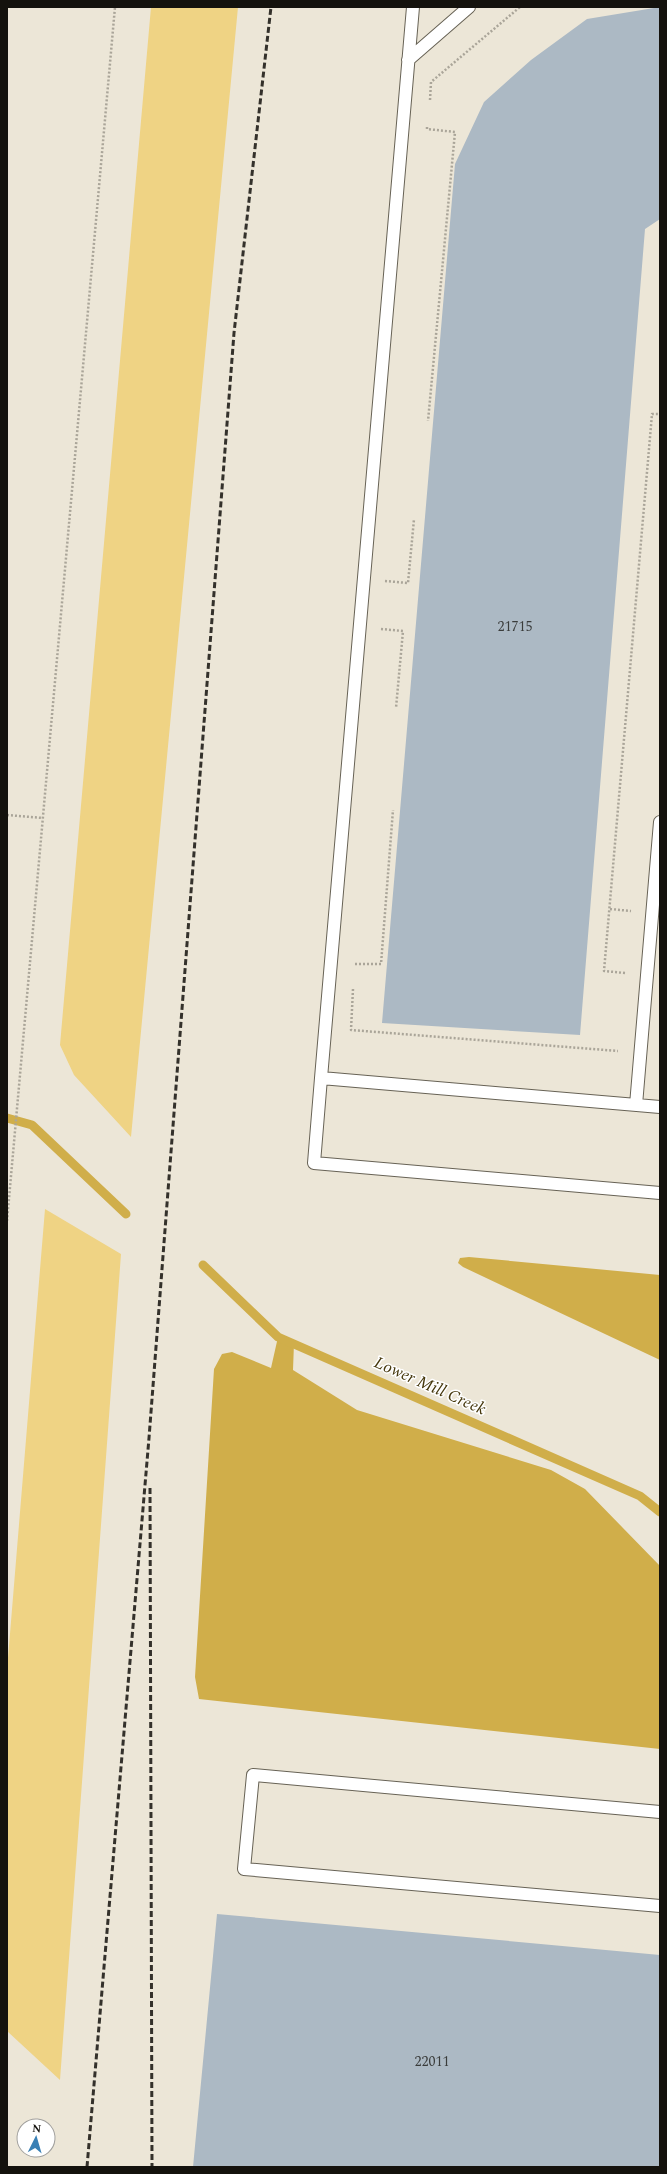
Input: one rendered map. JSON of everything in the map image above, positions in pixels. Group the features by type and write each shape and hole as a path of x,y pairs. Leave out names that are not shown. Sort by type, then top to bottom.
{"lane":[{"path":"413,7 314,1163 660,1193"},
{"path":"408,60 469,7"},
{"path":"636,1105 660,822"},
{"path":"321,1078 660,1107"},
{"path":"660,1812 253,1775 244,1869 660,1906"}],"path":[{"path":"7,1221 115,7"},
{"path":"429,106 431,82 520,7"},
{"path":"428,122 427,130 456,132 428,421"},
{"path":"629,974 604,971 652,414 660,414"},
{"path":"382,587 383,580 408,583 414,519"},
{"path":"379,622 379,629 403,631 396,708"},
{"path":"354,971 355,963 381,964 393,810"},
{"path":"7,815 43,818"},
{"path":"354,985 350,1030 621,1051"}],"shaded area":[{"path":"151,7 238,7 131,1137 74,1075 60,1045"},
{"path":"45,1209 121,1254 60,2080 7,2031 7,1670"},
{"path":"469,1257 660,1275 660,1360 463,1267 458,1263 460,1258"},
{"path":"278,1337 294,1343 293,1370 357,1410 551,1470 585,1489 660,1566 660,1749 199,1699 195,1677 214,1369 222,1354 232,1352 271,1368"}],"building":[{"path":"660,7 660,219 645,229 580,1035 382,1023 455,164 484,102 531,60 587,19"},
{"path":"217,1914 660,1955 660,2167 193,2167"}],"waterway":[{"name":"Lower Mill Creek","path":"7,1118 32,1125 126,1214"},
{"name":"Lower Mill Creek","path":"203,1265 278,1337 640,1496 660,1512"}],"railway":[{"path":"87,2167 149,1438 234,333 271,7"},
{"path":"150,1488 152,2167"}]}
